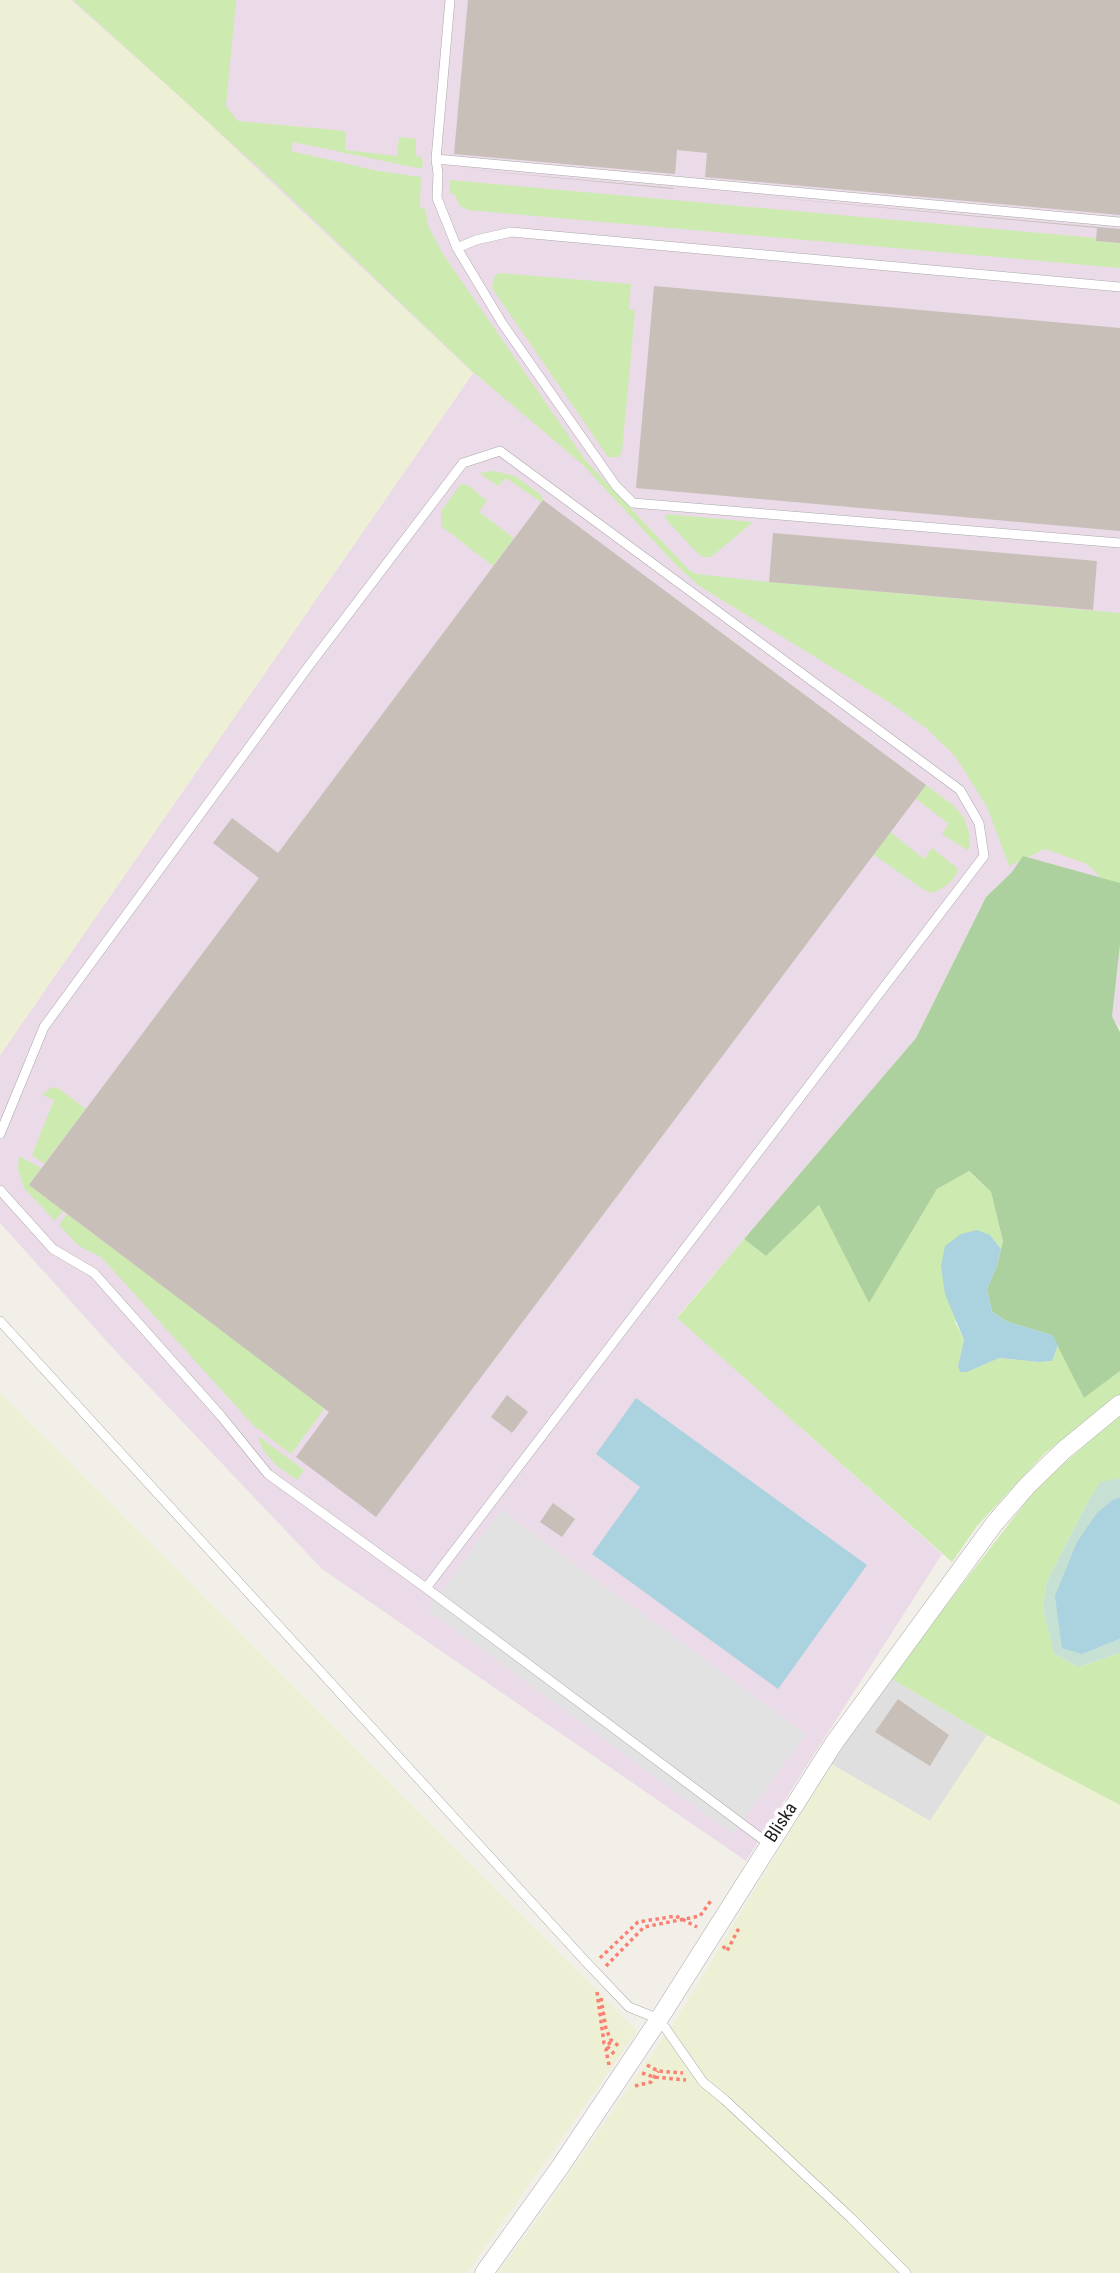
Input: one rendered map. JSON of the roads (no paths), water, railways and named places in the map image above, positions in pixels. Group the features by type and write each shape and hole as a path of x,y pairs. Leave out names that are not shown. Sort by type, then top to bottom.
{"street":[{"name":"Bliska","path":"484,2273 560,2167 659,2019 834,1743 994,1524 1027,1486 1064,1450 1120,1404"}],"lane":[{"path":"450,0 436,159 437,198 457,248 502,323 616,486 633,503 1120,543"},
{"path":"436,159 1120,222"},
{"path":"457,248 476,240 511,232 1120,287"},
{"path":"0,1134 44,1027 308,667 463,463 500,451 960,790 979,823 984,856 426,1588"},
{"path":"0,1190 53,1249 94,1273 221,1416 268,1474 426,1588 769,1844"},
{"path":"0,1321 629,2007 659,2019 703,2082 822,2190 906,2273"}],"water":[{"path":"977,1230 990,1235 1001,1249 987,1289 992,1312 1008,1322 1052,1335 1058,1345 1052,1361 999,1358 967,1372 960,1372 958,1366 964,1340 945,1294 941,1266 945,1246 961,1234"},
{"path":"636,1398 867,1565 778,1689 592,1554 640,1487 596,1454"},
{"path":"1120,1497 1120,1639 1082,1654 1062,1648 1055,1596 1077,1542 1097,1513"}]}
